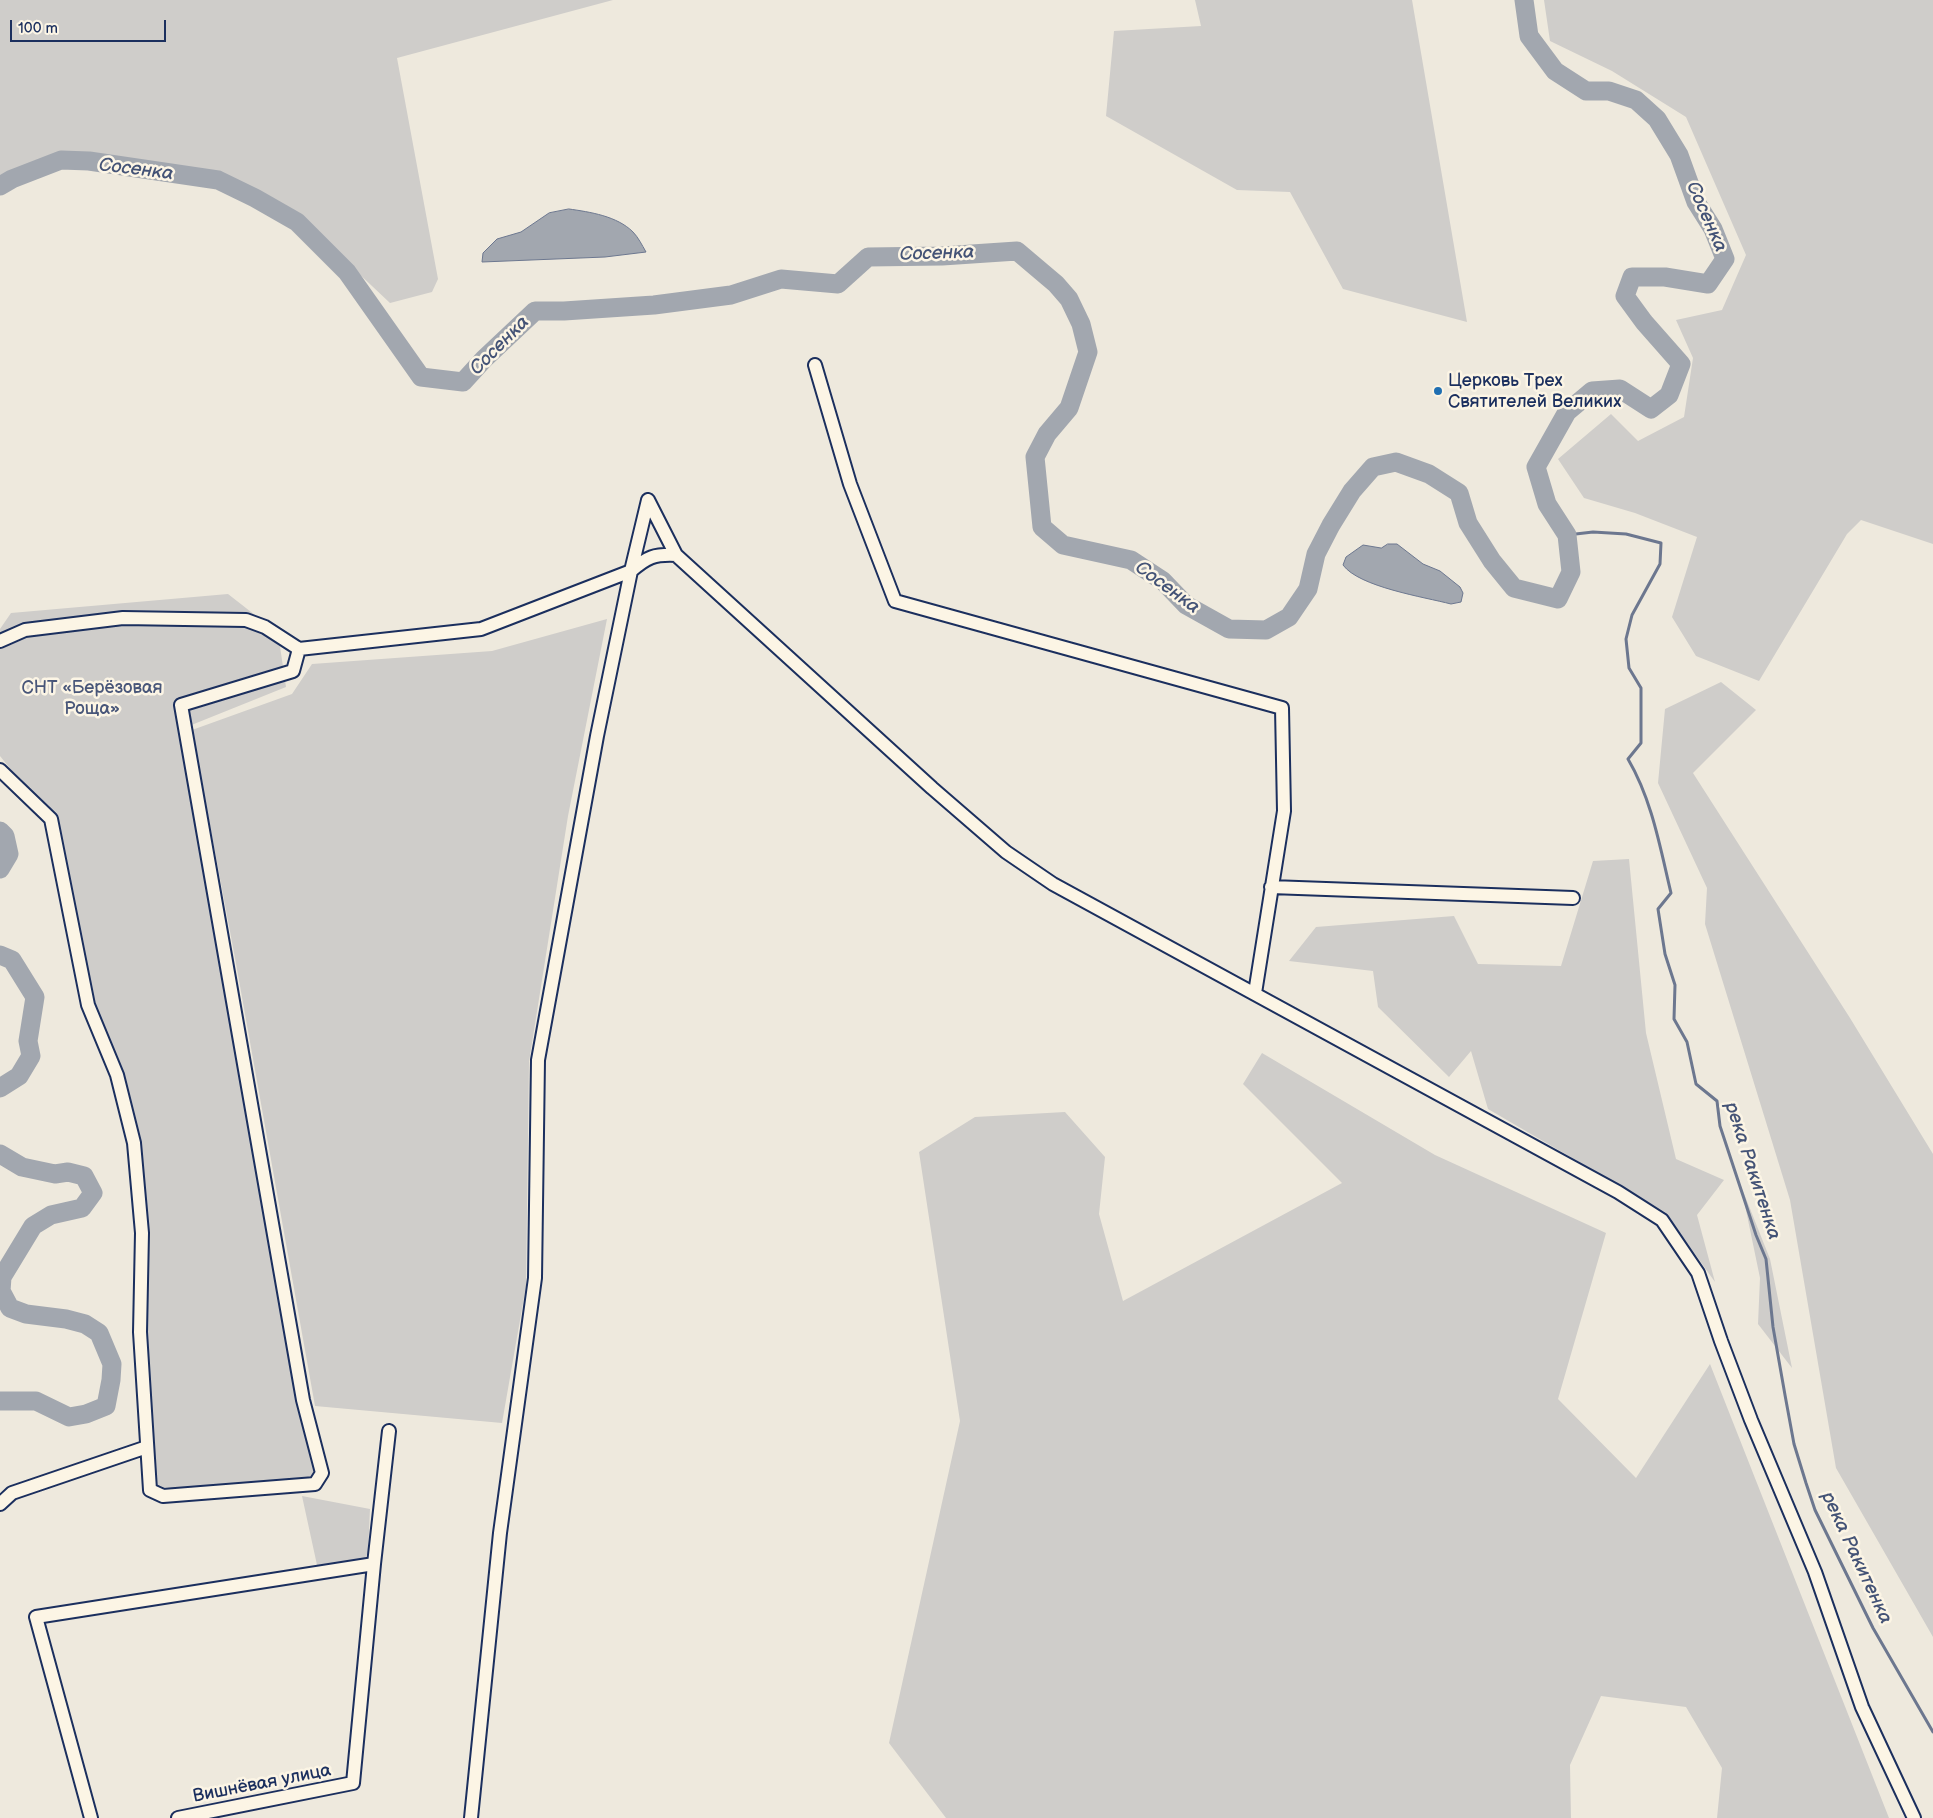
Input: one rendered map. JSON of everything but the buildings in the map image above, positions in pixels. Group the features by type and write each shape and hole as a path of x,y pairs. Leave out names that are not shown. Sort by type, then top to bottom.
{"street":[{"path":"815,365 850,484 895,601 1282,708 1284,811 1254,993"},
{"path":"472,1818 500,1533 535,1278 538,1060 596,736 648,500 676,555 917,774 1006,852 1053,884 1618,1192 1662,1220 1698,1273 1751,1420 1814,1572 1862,1707 1914,1818"},
{"path":"0,641 24,630 123,618 246,620 265,627 299,649 481,629 631,571 651,556 658,554 676,555"},
{"path":"0,770 51,819 88,1005 117,1074 134,1143 142,1233 140,1332 150,1490 163,1496 315,1484 322,1473 303,1400 181,706 293,671 299,649"},
{"path":"1271,887 1573,898"},
{"path":"91,1818 36,1617 374,1564 389,1431"},
{"path":"0,1504 12,1493 147,1447"},
{"name":"Вишнёвая улица","path":"178,1818 353,1783 374,1564"}],"green space":[{"path":"0,0 613,0 397,58 438,279 432,292 390,303 301,219 239,185 217,176 63,157 55,158 0,181"},
{"path":"1195,0 1412,0 1467,322 1343,289 1290,192 1237,190 1106,116 1114,31 1201,26"},
{"path":"1544,0 1933,0 1933,544 1861,520 1847,534 1759,681 1696,656 1672,617 1697,537 1635,513 1584,498 1558,459 1611,414 1638,441 1684,417 1693,358 1676,320 1722,310 1746,255 1686,117 1612,71 1550,41"},
{"name":"СНТ «Берёзовая Роща»","path":"228,594 278,633 286,687 179,730 315,1471 315,1483 196,1491 155,1486 155,1450 144,1330 129,1108 90,1003 71,905 57,815 37,802 0,756 0,629 11,613"},
{"path":"607,619 568,816 529,1062 526,1286 502,1423 315,1406 192,730 292,694 312,664 492,651"},
{"path":"1721,682 1756,710 1693,773 1850,1018 1933,1154 1933,1637 1836,1468 1790,1200 1705,924 1707,888 1658,783 1665,709"},
{"path":"1629,859 1646,1033 1676,1159 1724,1180 1697,1215 1715,1282 1665,1212 1488,1109 1471,1051 1449,1077 1378,1007 1373,971 1289,961 1316,927 1454,916 1478,964 1561,966 1593,861"},
{"path":"1262,1053 1435,1155 1606,1233 1558,1399 1636,1478 1710,1364 1889,1818 1717,1818 1722,1768 1686,1707 1601,1696 1570,1765 1571,1818 946,1818 889,1743 960,1421 919,1152 975,1117 1065,1112 1105,1157 1099,1214 1123,1301 1342,1183 1243,1084"},
{"path":"1741,1186 1770,1259 1792,1368 1758,1324 1760,1278"},
{"path":"302,1496 370,1509 368,1552 365,1558 317,1565"}],"shaded area":[{"path":"569,209 594,213 619,222 635,234 646,252 605,257 482,262 483,253 497,239 521,232 549,213"},
{"path":"1388,544 1397,544 1423,564 1440,571 1460,587 1463,593 1461,602 1451,604 1377,585 1351,573 1343,565 1346,557 1363,545 1381,548"}],"waterway":[{"name":"Сосенка","path":"0,186 12,179 61,160 89,161 218,180 297,222 347,272 421,377 463,382 484,359 535,311 654,305 731,295 781,279 838,284 868,257 942,256 1017,251 1056,284 1069,299 1081,324 1088,352 1069,408 1047,434 1035,457 1042,527 1063,545 1131,560 1163,581 1186,605 1229,629 1266,630 1289,617 1308,589 1316,554 1352,491 1373,467 1396,462 1429,474 1459,493 1468,523 1492,561 1514,588 1558,599 1571,572 1567,535 1547,504 1536,467 1567,412 1592,391 1620,389 1651,409 1669,395 1681,364 1644,322 1625,296 1632,277 1665,277 1708,284 1725,259 1713,229 1696,202 1679,155 1657,119 1636,100 1609,91 1586,91 1555,71 1529,36 1524,0"},
{"name":"река Ракитенка","path":"1567,535 1593,532 1626,534 1661,543 1660,564 1632,615 1626,639 1629,668 1641,688 1641,743 1628,759 1649,807 1671,893 1658,909 1665,954 1675,985 1674,1019 1687,1042 1696,1084 1717,1101 1720,1126 1756,1235 1766,1259 1773,1327 1794,1444 1815,1510 1873,1628 1933,1732"},
{"name":"Сосенка","path":"0,831 5,836 9,854 0,869"},
{"name":"Сосенка","path":"0,955 12,960 35,997 28,1041 31,1056 19,1076 0,1088"},
{"name":"Сосенка","path":"0,1154 22,1167 55,1174 68,1172 84,1176 93,1193 82,1208 51,1215 33,1226 2,1277 1,1291 10,1308 26,1314 66,1319 85,1324 99,1333 112,1364 106,1406 86,1414 69,1417 36,1401 0,1401"}],"place":[{"name":"Церковь Трех Святителей Великих","path":"1438,391"}]}
